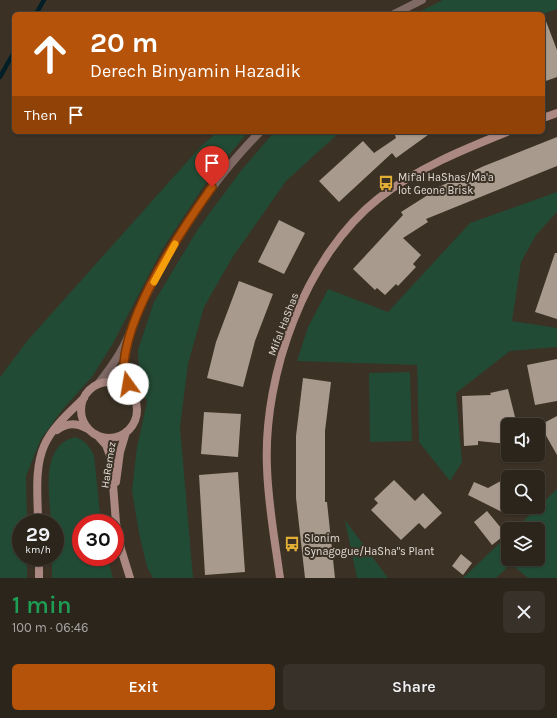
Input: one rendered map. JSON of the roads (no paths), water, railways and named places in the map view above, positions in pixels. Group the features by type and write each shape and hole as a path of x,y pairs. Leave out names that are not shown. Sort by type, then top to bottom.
{"street":[{"path":"398,12 422,0"},
{"path":"545,117 557,113"},
{"path":"38,514 37,484 39,464 44,446 67,415 90,390 98,384 115,363 131,331 142,302 198,206 219,177 258,134"},
{"name":"Mifal HaShas","path":"280,578 267,467 267,434 271,402 280,363 302,299 335,244 356,219 378,199 402,182 438,161 503,134"},
{"path":"50,436 59,428 69,424 78,424 89,429 96,435 112,438 126,432 133,426 137,413 135,400 131,392 124,364 131,331"},
{"path":"98,384 116,383 131,392"},
{"path":"85,397 82,414 89,429"},
{"name":"HaRemez","path":"114,502 120,452 126,432"},
{"name":"HaRemez","path":"96,435 106,445 111,458 114,502 121,549 130,578"},
{"path":"39,566 39,578"}],"waterway":[{"path":"37,12 44,0"},
{"path":"0,77 12,56"}],"place":[{"name":"Mif'al HaShas/Ma'a lot Geone Brisk","path":"386,183"},
{"name":"Slonim Synagogue/HaSha\"s Plant","path":"292,544"}]}
